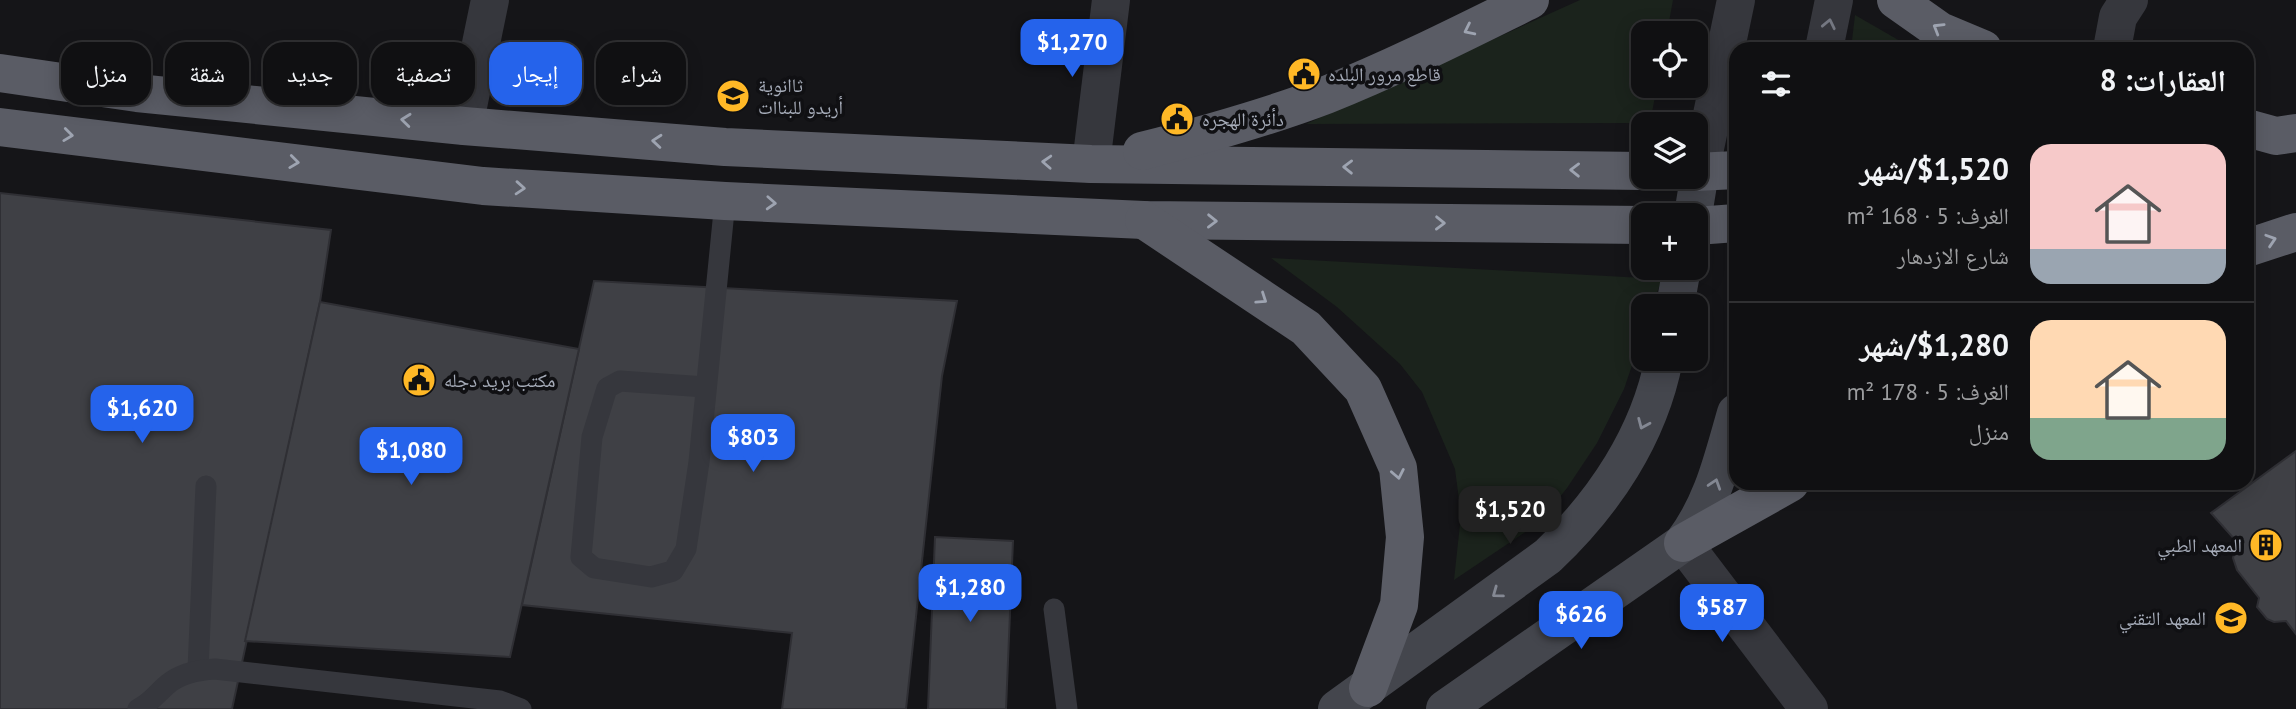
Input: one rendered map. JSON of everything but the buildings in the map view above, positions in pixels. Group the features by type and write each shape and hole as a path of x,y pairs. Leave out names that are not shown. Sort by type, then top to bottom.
{"highway":[{"path":"1091,164 1232,128 1326,94 1402,63 1530,0"},
{"path":"1896,0 1940,31 1966,42"},
{"path":"0,73 137,93 464,126 725,147 1091,164 1631,171"},
{"path":"0,127 483,186 725,201 1144,220 1631,225"},
{"path":"1144,220 1306,328 1363,389 1398,468 1405,537 1399,605 1352,699"},
{"path":"1708,225 1729,224"},
{"path":"2254,246 2296,232"},
{"path":"1683,543 1778,490"}],"main road":[{"path":"1698,203 1710,171"},
{"path":"1352,699 1548,556 1578,526 1591,511 1635,443 1652,404 1661,371"},
{"path":"1445,709 1683,543 1699,522 1714,490 1729,438"}],"street":[{"path":"464,126 490,0"},
{"path":"1091,164 1111,0"},
{"path":"1730,42 1736,0"},
{"path":"1825,42 1834,0"},
{"path":"2113,42 2118,17 2129,0"},
{"path":"1710,171 1729,46"},
{"path":"1683,543 1809,709"}],"lane":[{"path":"705,387 620,381 607,388 592,437 581,557 594,568 651,577 673,570 686,549 699,462 725,201"},
{"path":"198,670 206,486"},
{"path":"1054,609 1067,709"},
{"path":"138,709 156,697 167,684 198,670 228,670 500,701 521,709"}],"shaded area":[{"path":"1580,0 1673,0 1669,21 1631,21 1631,98 1655,98 1652,112 1631,112 1631,123 1306,124"},
{"path":"1855,15 1902,42 1852,42"},
{"path":"1271,258 1662,280 1656,294 1631,294 1631,368 1624,389 1597,443 1567,488 1540,522 1454,580 1461,515 1455,469 1422,392 1400,364 1337,307"}],"place":[{"name":"قاطع مرور البلده","path":"1304,74"},
{"name":"ثاانوية أريدو للبناات","path":"733,96"},
{"name":"دأئرة الهجره","path":"1177,119"},
{"name":"مكتب بريد دجله","path":"419,380"},
{"name":"المعهد الطبي","path":"2266,545"},
{"name":"المعهد التقني","path":"2231,618"}]}
